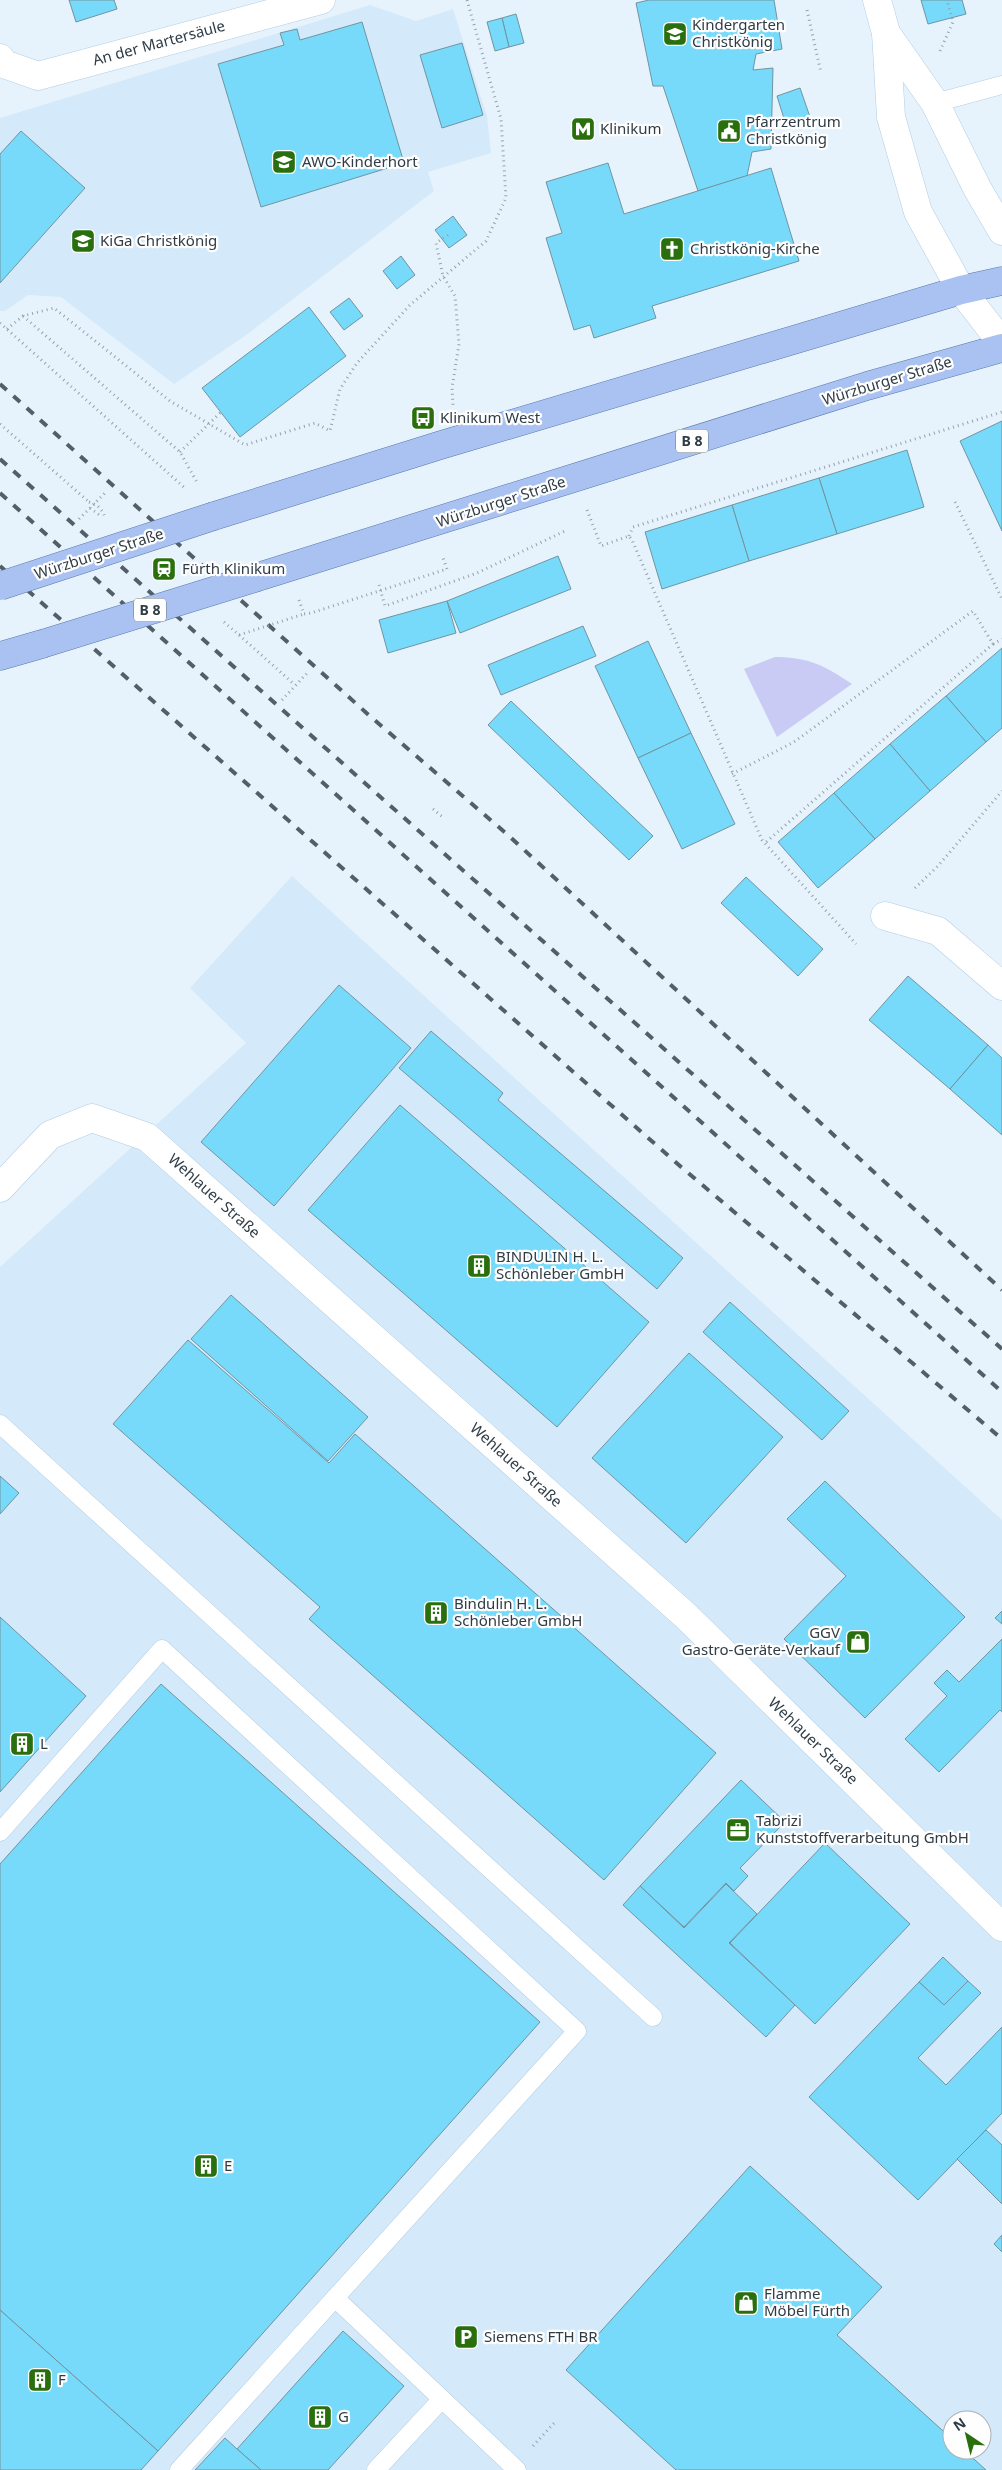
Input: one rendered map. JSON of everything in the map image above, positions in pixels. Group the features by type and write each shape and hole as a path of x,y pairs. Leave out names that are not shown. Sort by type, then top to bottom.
{"main road":[{"name":"Würzburger Straße","path":"0,586 214,516 441,445 961,290 1002,281"},
{"name":"Würzburger Straße","path":"0,656 858,389 1002,348"}],"street":[{"name":"An der Martersäule","path":"0,58 4,64 38,76 321,0"},
{"path":"876,0 886,33 891,117 918,212 961,290 1002,343"},
{"path":"886,33 935,102 977,188 1002,231"},
{"path":"885,916 938,931 1002,986"},
{"name":"Wehlauer Straße","path":"0,1188 50,1136 92,1118 147,1137 686,1616 1002,1927"}],"lane":[{"path":"935,102 1002,85"},
{"path":"0,1424 653,2017"},
{"path":"0,1832 162,1649 577,2031 179,2470"},
{"path":"335,2298 517,2470"},
{"path":"376,2470 442,2399"}],"path":[{"path":"7,329 23,316 54,308 170,401 245,445 315,423 330,431 340,389 357,363 410,305 486,241 506,198 501,119 467,0"},
{"path":"940,51 953,22 947,0"},
{"path":"807,10 821,73"},
{"path":"448,235 436,243 443,276 455,296 459,344 452,388 452,408"},
{"path":"23,316 180,452 198,483"},
{"path":"0,323 192,495"},
{"path":"180,452 221,412"},
{"path":"856,944 765,843 732,774 630,536 633,527 1002,412"},
{"path":"0,424 89,502 96,504 104,511 104,516 109,520"},
{"path":"79,520 107,491"},
{"path":"955,502 1002,599"},
{"path":"90,508 96,513"},
{"path":"578,511 587,510 602,546 630,536"},
{"path":"379,584 385,606 477,573 567,530"},
{"path":"239,635 447,569 442,555"},
{"path":"298,597 304,614"},
{"path":"732,774 794,742 973,611 993,644"},
{"path":"221,620 295,686"},
{"path":"765,843 993,644 1002,640"},
{"path":"282,700 309,671"},
{"path":"885,916 938,866 1002,791"},
{"path":"433,809 444,818"}],"shaded area":[{"name":"AWO-Kinderhort","path":"370,5 416,21 453,9 487,116 491,153 428,172 434,191 245,336 174,384 61,297 28,295 5,311 0,311 0,118"},
{"path":"775,657 787,657 816,664 852,684 777,737 744,669"},
{"path":"292,876 1002,1520 1002,2470 0,2470 0,1267 246,1043 190,988"}],"building":[{"path":"69,0 114,0 117,9 76,22"},
{"path":"649,0 774,0 782,49 756,54 753,70 773,68 771,149 752,152 747,176 698,191 663,86 653,86 636,3"},
{"path":"921,0 962,0 966,14 928,24"},
{"path":"516,14 524,43 509,47 502,18"},
{"path":"502,18 509,47 495,51 487,22"},
{"path":"362,22 404,163 261,207 218,64 284,45 280,33 297,29 300,40"},
{"path":"462,43 483,115 442,128 420,55"},
{"path":"800,88 810,117 786,125 777,96"},
{"path":"21,131 85,188 0,283 0,154"},
{"name":"Christkönig-Kirche","path":"608,163 624,214 771,168 799,261 652,306 656,318 594,338 590,325 574,330 546,238 562,233 546,182"},
{"path":"453,216 467,235 449,248 435,230"},
{"path":"401,256 415,275 397,289 383,271"},
{"path":"349,298 363,316 344,330 330,312"},
{"path":"309,307 346,356 240,437 202,388"},
{"path":"1002,421 1002,531 960,441"},
{"path":"907,450 924,507 837,534 819,478"},
{"path":"819,478 837,534 749,561 732,505"},
{"path":"732,505 749,561 662,589 645,532"},
{"path":"558,556 571,589 460,633 447,601"},
{"path":"447,601 456,633 388,653 379,620"},
{"path":"583,626 596,656 501,695 488,665"},
{"path":"648,641 691,733 638,758 595,666"},
{"path":"1002,648 1002,728 986,742 946,696"},
{"path":"946,696 986,742 930,791 890,744"},
{"path":"511,701 653,836 629,860 488,725"},
{"path":"691,733 735,824 682,849 638,758"},
{"path":"890,744 930,791 875,839 834,793"},
{"path":"834,793 875,839 818,888 778,842"},
{"path":"746,877 823,949 798,976 721,903"},
{"path":"908,976 988,1045 950,1089 869,1020"},
{"path":"339,985 411,1048 274,1206 201,1142"},
{"path":"431,1031 503,1093 498,1100 683,1258 657,1289 399,1068"},
{"path":"988,1045 1002,1058 1002,1135 950,1089"},
{"name":"BINDULIN H. L. Schönleber GmbH","path":"400,1105 649,1322 557,1427 308,1210"},
{"path":"231,1295 368,1417 328,1461 191,1339"},
{"path":"730,1302 849,1411 822,1440 703,1332"},
{"name":"Bindulin H. L. Schönleber GmbH","path":"188,1340 329,1463 355,1434 716,1753 604,1880 309,1619 320,1607 113,1424"},
{"path":"689,1353 783,1437 686,1543 592,1458"},
{"path":"0,1476 19,1493 0,1514"},
{"path":"825,1481 965,1617 865,1718 784,1639 846,1576 787,1519"},
{"path":"1002,1611 1002,1624 995,1618"},
{"name":"L","path":"0,1617 86,1696 0,1792"},
{"path":"1002,1639 1002,1712 1000,1710 939,1772 905,1739 947,1696 934,1683 947,1670 959,1682"},
{"name":"E","path":"161,1684 540,2022 158,2451 0,2310 0,1864"},
{"path":"741,1780 785,1822 740,1868 748,1876 734,1891 726,1883 684,1927 640,1886"},
{"path":"825,1843 910,1924 815,2024 730,1943"},
{"path":"726,1884 757,1914 729,1943 795,2005 766,2037 623,1905 640,1886 684,1928"},
{"path":"943,1957 968,1981 944,2005 919,1982"},
{"path":"968,1981 981,1993 918,2058 946,2085 1002,2027 1002,2113 918,2200 809,2097 919,1982 944,2005"},
{"path":"986,2130 1002,2145 1002,2204 957,2159"},
{"name":"Flamme Möbel Fürth","path":"750,2166 882,2287 837,2335 942,2430 942,2460 975,2460 986,2470 676,2470 566,2370"},
{"path":"1002,2235 1002,2252 994,2244"},
{"name":"F","path":"0,2310 158,2451 141,2470 0,2470"},
{"name":"G","path":"343,2331 404,2386 328,2470 261,2470 237,2449"},
{"path":"225,2438 237,2449 261,2470 195,2470"}],"railway":[{"path":"0,384 371,717 508,835 1002,1290"},
{"path":"0,459 1002,1349"},
{"path":"0,493 1002,1392"},
{"path":"0,566 680,1166 1002,1439"}],"place":[{"name":"Kindergarten Christkönig","path":"675,34"},
{"name":"Klinikum","path":"583,129"},
{"name":"Pfarrzentrum Christkönig","path":"729,131"},
{"name":"AWO-Kinderhort","path":"284,162"},
{"name":"KiGa Christkönig","path":"83,241"},
{"name":"Christkönig-Kirche","path":"672,249"},
{"name":"Klinikum West","path":"423,418"},
{"name":"Fürth Klinikum","path":"164,569"},
{"name":"BINDULIN H. L. Schönleber GmbH","path":"479,1266"},
{"name":"Bindulin H. L. Schönleber GmbH","path":"436,1613"},
{"name":"GGV Gastro-Geräte-Verkauf","path":"858,1642"},
{"name":"L","path":"22,1744"},
{"name":"Tabrizi Kunststoffverarbeitung GmbH","path":"738,1830"},
{"name":"E","path":"206,2166"},
{"name":"Flamme Möbel Fürth","path":"746,2303"},
{"name":"Siemens FTH BR","path":"466,2337"},
{"name":"F","path":"40,2380"},
{"name":"G","path":"320,2417"}]}
